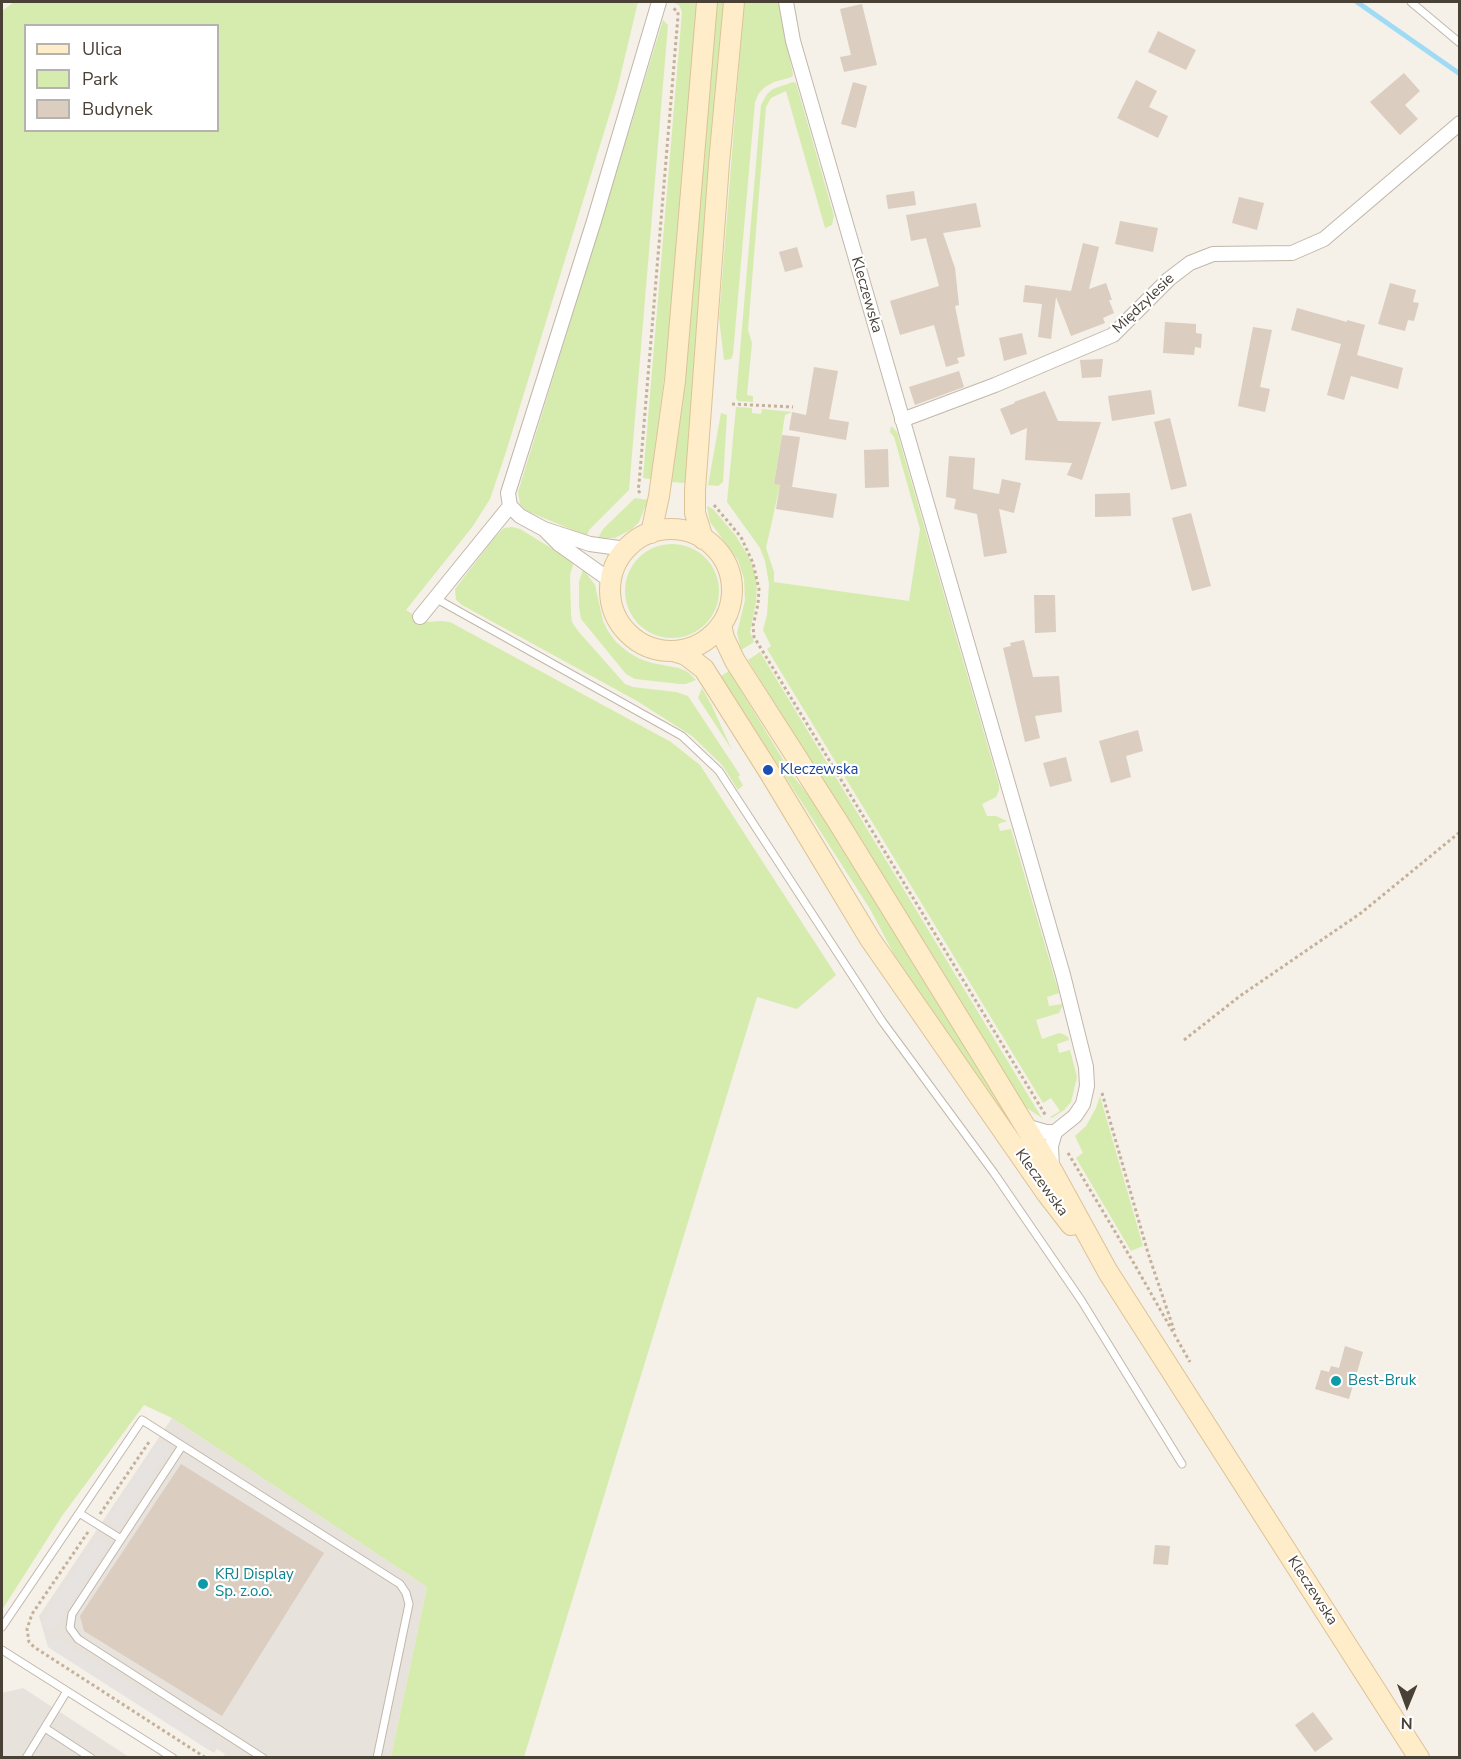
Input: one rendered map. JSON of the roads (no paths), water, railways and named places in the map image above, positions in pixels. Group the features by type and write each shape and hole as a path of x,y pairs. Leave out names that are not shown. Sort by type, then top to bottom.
{"main road":[{"path":"651,533 660,496 675,381 707,2"},
{"path":"703,539 695,513 695,500 719,164 734,2"},
{"path":"678,530 703,539 720,556 730,578 732,594 721,625 712,635 687,649 673,651 651,648 641,643 626,631 615,615 610,598 610,581 616,564 626,549 651,533 678,530"},
{"name":"Kleczewska","path":"721,625 735,661 838,822 1053,1172 1108,1272 1419,1758"},
{"name":"Kleczewska","path":"673,651 686,655 704,669 870,939 1047,1194 1108,1272"}],"street":[{"name":"Kleczewska","path":"786,2 793,41 1063,975 1083,1056 1087,1086 1083,1104 1075,1116 1055,1132 1051,1146 1053,1172"},
{"path":"626,549 590,544 544,529 520,516 510,506 508,493 664,3"},
{"name":"Międzylesie","path":"902,420 995,385 1113,335 1169,279 1190,263 1213,254 1292,253 1324,239 1460,123"},
{"path":"420,617 510,506"},
{"path":"544,529 559,544 610,581"},
{"name":"Kleczewska","path":"1023,1123 1046,1132 1055,1132"}],"lane":[{"path":"1410,2 1460,43"},
{"path":"435,598 682,736 719,771 882,1021 994,1173 1081,1300 1182,1464"},
{"path":"2,1627 142,1420 400,1584 409,1604 377,1758"},
{"path":"182,1446 72,1614 70,1628 78,1639 263,1758"},
{"path":"79,1513 121,1539"},
{"path":"2,1650 173,1758"},
{"path":"26,1758 67,1691"},
{"path":"45,1728 91,1758"}],"waterway":[{"path":"1357,2 1460,74"}],"place":[{"name":"Kleczewska","path":"768,770"},
{"name":"Best-Bruk","path":"1336,1381"},
{"name":"KRJ Display Sp. z.o.o.","path":"203,1584"}]}
